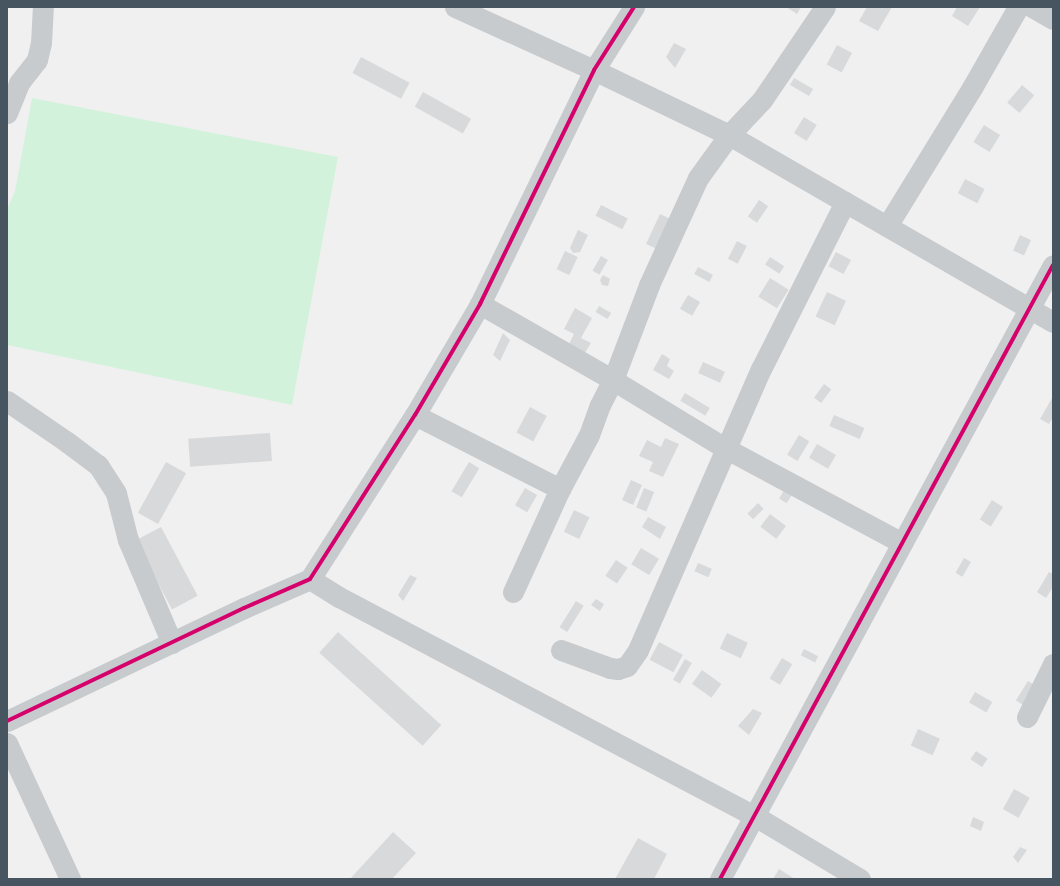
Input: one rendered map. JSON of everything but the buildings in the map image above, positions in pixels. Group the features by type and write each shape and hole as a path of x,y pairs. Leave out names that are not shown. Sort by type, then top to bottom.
{"street":[{"path":"7,113 19,83 37,60 41,44 43,7"},
{"path":"455,7 594,70 729,136 1053,322"},
{"path":"7,721 244,608 310,579 415,415 480,304 594,70 634,7"},
{"path":"512,592 560,489 589,436 600,405 613,380 649,285 698,178 729,136 762,100 825,7"},
{"path":"886,226 973,86 1018,7"},
{"path":"1032,7 1053,19"},
{"path":"561,650 610,668 618,669 627,666 641,643 725,448 761,369 845,202"},
{"path":"720,879 753,815 1053,265"},
{"path":"480,304 613,380 725,448 902,543"},
{"path":"7,401 68,442 98,465 116,493 128,540 172,643"},
{"path":"415,415 560,489"},
{"path":"310,579 339,596 753,815 860,879"},
{"path":"1027,717 1053,664"},
{"path":"7,743 70,879"}],"green space":[{"path":"32,98 338,157 292,405 7,345 7,209 15,191"}],"cycle path":[{"path":"7,721 244,608 310,579 415,415 480,304 594,70 634,7"},
{"path":"720,879 1053,265"}]}
